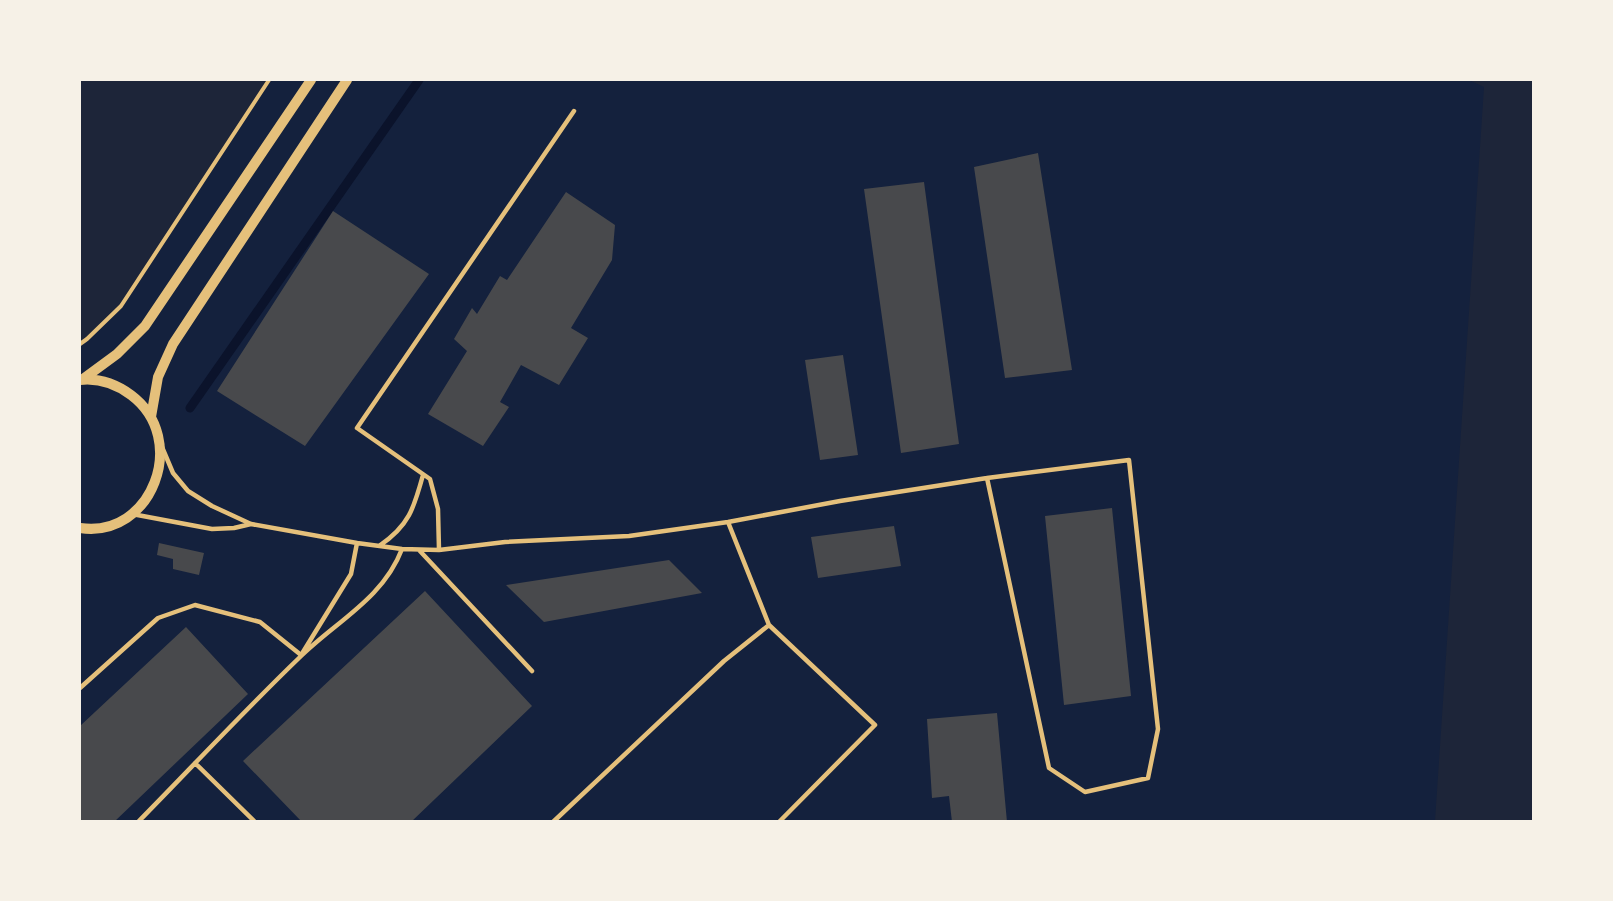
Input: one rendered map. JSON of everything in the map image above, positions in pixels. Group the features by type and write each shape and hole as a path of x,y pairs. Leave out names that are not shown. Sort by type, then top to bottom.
{"street":[{"path":"81,380 117,354 145,327 311,80"},
{"path":"151,417 158,377 174,344 347,80"},
{"path":"80,537 132,514 147,498 156,481 161,461 160,441 151,417 139,401 122,389 103,381 81,380"},
{"path":"80,528 106,526"}],"lane":[{"path":"439,550 438,509 429,479 357,428 574,111"},
{"path":"160,441 173,473 188,491 212,506 251,524 357,543 402,549 439,550 505,542 629,536 728,522 840,501 987,478 1129,459 1158,729 1148,778 1085,792 1049,768 987,478"},
{"path":"379,546 397,534 414,506 423,475"},
{"path":"132,514 212,529 234,528 251,524"},
{"path":"728,522 769,625 875,725 779,822"},
{"path":"301,655 351,574 357,543"},
{"path":"138,822 301,655 370,598 396,566 402,549"},
{"path":"418,549 532,671"},
{"path":"80,688 158,618 195,605 260,622 301,655"},
{"path":"553,822 724,661 769,625"},
{"path":"195,763 255,822"}],"path":[{"path":"80,344 121,306 269,80"}],"shaded area":[{"path":"80,80 269,80 121,306 80,344"},
{"path":"1469,80 1533,80 1533,821 1435,821 1484,87"}],"building":[{"path":"1038,153 1072,370 1005,378 974,167"},
{"path":"924,182 959,444 901,453 864,189"},
{"path":"566,192 615,225 612,260 571,328 588,338 559,385 521,365 500,402 509,407 483,446 428,414 467,351 454,339 472,308 477,314 500,276 507,280"},
{"path":"333,211 429,274 305,446 217,391"},
{"path":"843,355 858,455 820,460 805,360"},
{"path":"1112,508 1131,696 1064,705 1045,516"},
{"path":"894,526 901,566 818,578 811,537"},
{"path":"159,543 204,553 199,575 173,569 173,559 157,555"},
{"path":"669,560 702,593 544,622 506,585"},
{"path":"425,591 532,706 411,822 302,822 243,761"},
{"path":"186,627 248,694 114,822 80,822 80,726"},
{"path":"997,713 1007,822 952,822 949,796 932,798 927,719"}],"waterway":[{"path":"190,408 419,80"}]}
